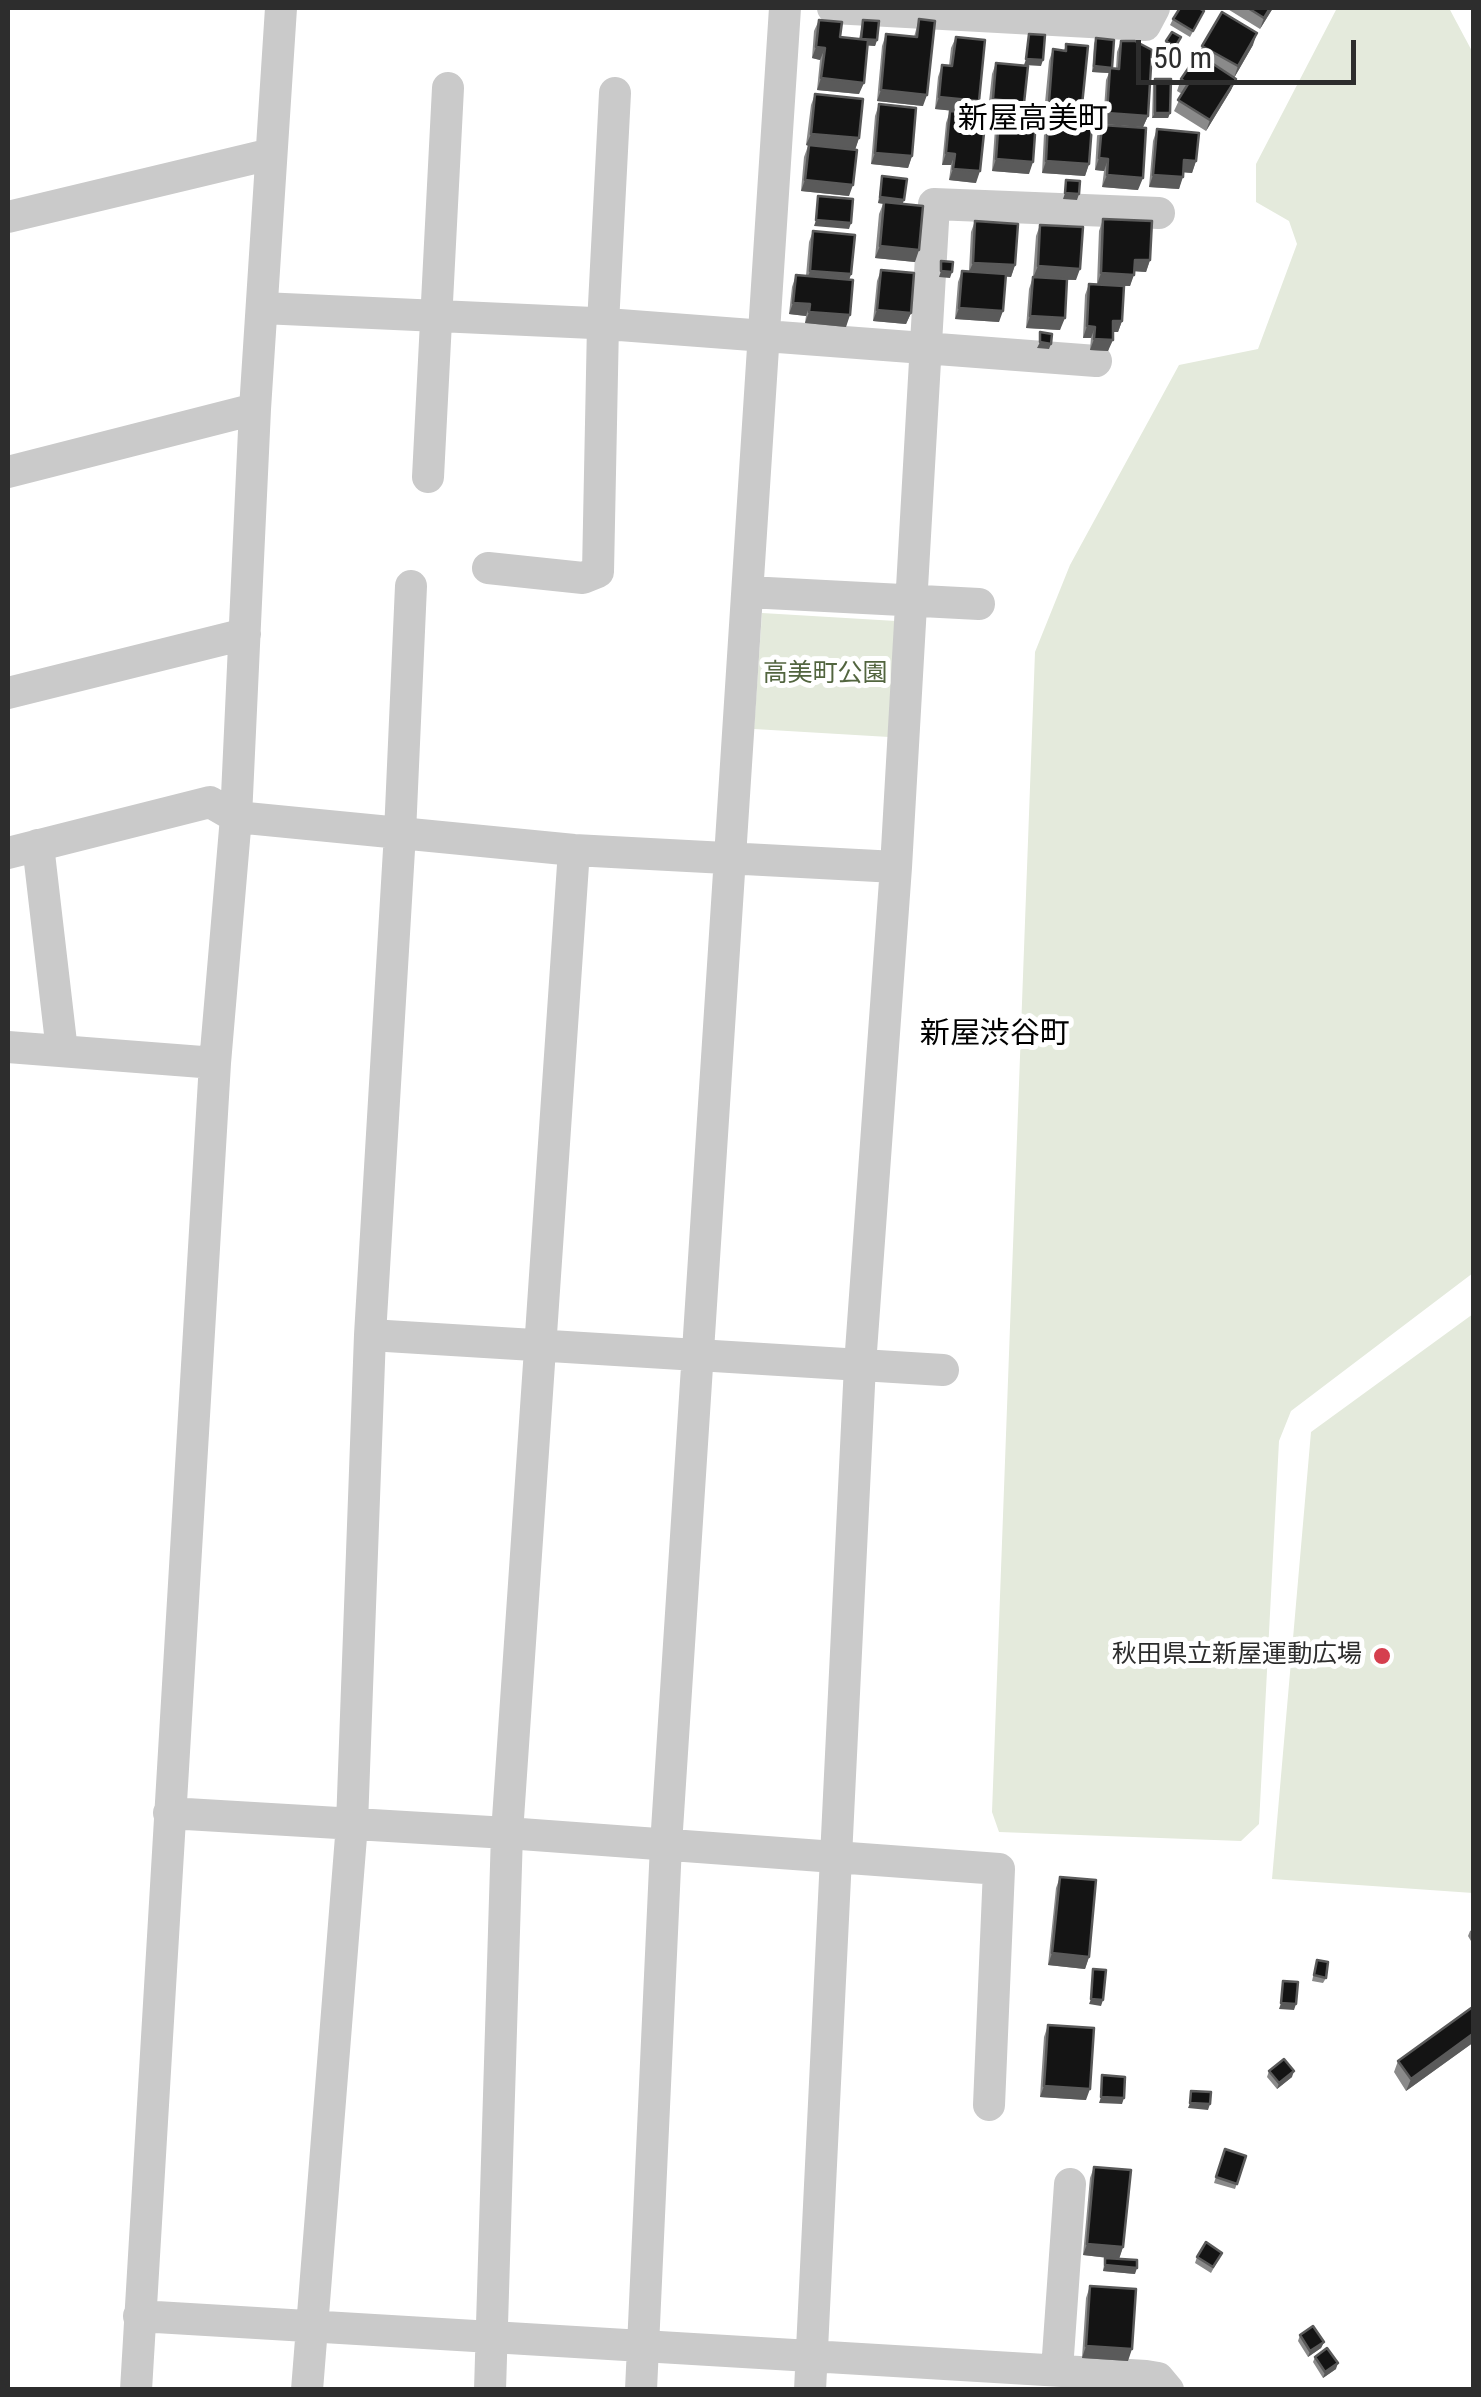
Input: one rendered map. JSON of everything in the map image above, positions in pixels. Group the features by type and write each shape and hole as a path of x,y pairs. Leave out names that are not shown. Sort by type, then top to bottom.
{"street":[{"path":"136,2390 215,1063 236,817 255,409 281,8"},
{"path":"641,2390 666,1845 785,8"},
{"path":"833,8 971,12 1145,26 1154,8"},
{"path":"428,477 448,88"},
{"path":"488,568 583,578 598,572 603,324 615,93"},
{"path":"8,217 271,154"},
{"path":"810,2390 860,1366 896,868 934,204 1159,213"},
{"path":"262,308 603,324 1096,362"},
{"path":"8,472 255,409"},
{"path":"308,2390 352,1824 370,1335 411,586"},
{"path":"748,592 979,604"},
{"path":"8,693 244,634"},
{"path":"62,1051 23,849 210,802 236,817 574,850 896,868"},
{"path":"490,2390 507,1833 574,850"},
{"path":"8,1047 215,1063"},
{"path":"370,1335 944,1370"},
{"path":"169,1814 507,1833 999,1869 988,2105"},
{"path":"1057,2370 1070,2184"},
{"path":"139,2316 812,2355 976,2377 1057,2370 1146,2376 1158,2378 1168,2390"}],"green space":[{"path":"1337,8 1449,8 1473,53 1473,1273 1291,1411 1279,1441 1259,1824 1241,1841 999,1832 992,1812 1035,652 1070,565 1179,365 1258,349 1297,244 1289,221 1256,202 1256,164"},
{"name":"高美町公園","path":"762,613 896,621 889,737 754,729"},
{"name":"秋田県立新屋運動広場","path":"1473,1314 1473,1893 1272,1879 1311,1432"}],"building":[{"path":"1180,8 1204,11 1193,31 1173,19"},
{"path":"1248,8 1270,8 1264,18"},
{"path":"1222,12 1257,33 1238,66 1202,46"},
{"path":"919,19 935,21 927,95 881,90 886,34 917,37"},
{"path":"819,20 842,22 840,37 868,40 864,83 821,78 825,48 816,47"},
{"path":"863,20 879,21 877,40 861,39"},
{"path":"1172,32 1181,37 1175,47 1166,41"},
{"path":"1029,34 1045,35 1043,60 1026,59"},
{"path":"956,37 985,40 979,101 939,97 942,65 952,66"},
{"path":"1096,38 1114,40 1112,68 1094,66"},
{"path":"1121,41 1135,41 1152,50 1148,116 1107,113 1110,68 1119,69"},
{"path":"1066,44 1088,46 1082,105 1049,102 1053,49 1066,51"},
{"path":"1198,54 1236,79 1210,120 1178,100 1188,84 1181,79"},
{"path":"996,63 1028,66 1024,103 993,99"},
{"path":"1155,79 1171,79 1170,113 1155,113"},
{"path":"815,94 863,99 859,138 811,134"},
{"path":"879,104 916,108 912,156 875,153"},
{"path":"950,111 986,114 980,171 953,169 955,154 946,153"},
{"path":"999,117 1036,120 1033,162 996,159"},
{"path":"1048,122 1092,125 1089,164 1046,161"},
{"path":"1102,125 1146,128 1143,178 1107,175 1108,159 1099,158"},
{"path":"1157,129 1199,133 1196,161 1184,160 1183,177 1153,175"},
{"path":"809,145 857,150 853,185 805,180"},
{"path":"882,176 907,179 904,200 880,197"},
{"path":"1066,180 1080,181 1079,194 1065,193"},
{"path":"818,196 853,199 851,223 816,220"},
{"path":"884,202 923,206 919,250 880,246"},
{"path":"1103,219 1152,221 1150,260 1135,260 1134,275 1101,273"},
{"path":"975,221 1018,224 1015,265 973,263"},
{"path":"1040,225 1083,227 1080,269 1038,266"},
{"path":"813,231 855,235 851,274 810,271"},
{"path":"941,261 953,262 952,272 941,271"},
{"path":"881,270 914,273 911,313 877,310"},
{"path":"962,271 1006,274 1003,311 959,308"},
{"path":"796,275 853,280 850,315 809,312 810,304 793,303"},
{"path":"1033,277 1067,279 1065,318 1030,316"},
{"path":"1089,284 1124,286 1122,321 1113,321 1113,340 1094,339 1095,327 1087,326"},
{"path":"1040,332 1052,334 1051,344 1040,342"},
{"path":"1060,1877 1096,1880 1089,1957 1052,1953"},
{"path":"1317,1960 1328,1962 1326,1978 1314,1975"},
{"path":"1093,1969 1106,1970 1103,2000 1091,1999"},
{"path":"1283,1981 1298,1982 1296,2004 1281,2003"},
{"path":"1474,2006 1474,2033 1411,2079 1398,2061"},
{"path":"1048,2025 1094,2028 1090,2089 1044,2086"},
{"path":"1284,2059 1294,2071 1279,2083 1269,2071"},
{"path":"1102,2075 1125,2077 1124,2098 1101,2097"},
{"path":"1191,2091 1211,2092 1210,2104 1190,2103"},
{"path":"1225,2149 1246,2156 1237,2184 1216,2177"},
{"path":"1094,2167 1131,2170 1123,2247 1087,2244"},
{"path":"1206,2242 1222,2253 1213,2267 1197,2257"},
{"path":"1105,2258 1137,2260 1137,2268 1105,2265"},
{"path":"1090,2286 1136,2289 1132,2349 1086,2346"},
{"path":"1313,2326 1324,2342 1310,2351 1300,2335"},
{"path":"1327,2348 1338,2363 1325,2372 1315,2357"}],"place":[{"name":"秋田県立新屋運動広場","path":"1382,1656"}],"district":[{"name":"新屋高美町","path":"1033,120"},
{"name":"新屋渋谷町","path":"995,1035"}]}
